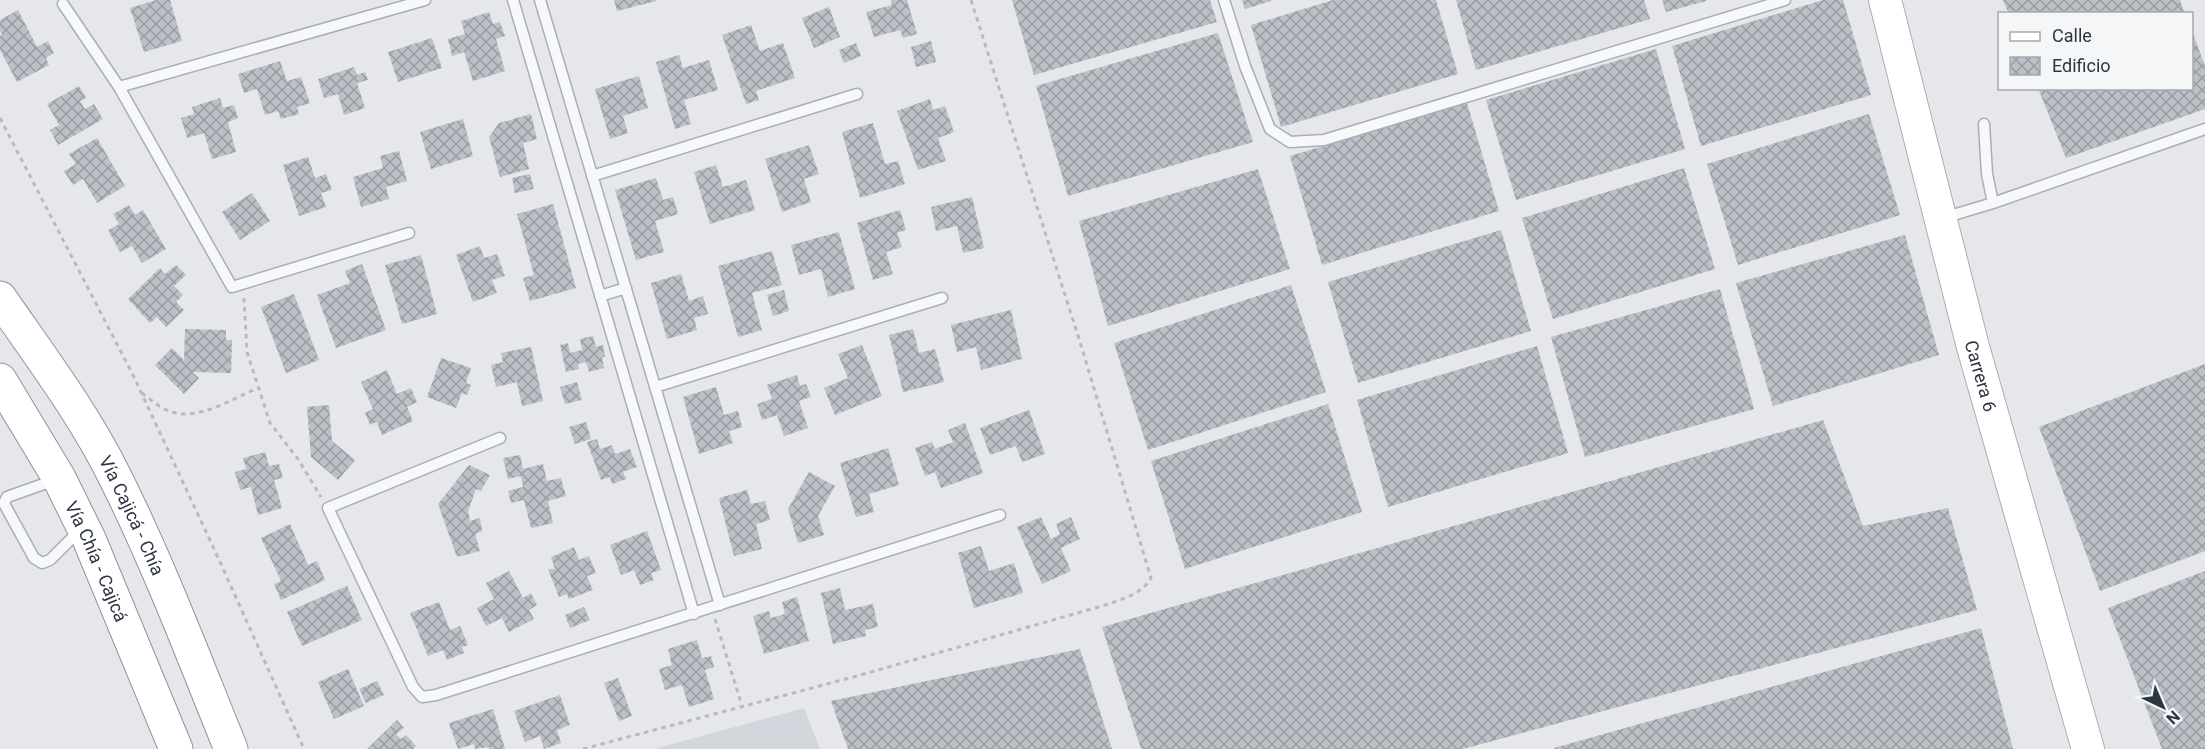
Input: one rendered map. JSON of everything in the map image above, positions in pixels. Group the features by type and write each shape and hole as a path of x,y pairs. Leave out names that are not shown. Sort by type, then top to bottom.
{"highway":[{"name":"Vía Cajicá - Chía","path":"0,298 75,408 115,476 153,560 231,749"},
{"name":"Vía Chía - Cajicá","path":"0,380 59,478 83,527 122,614 176,749"}],"main road":[{"name":"Carrera 6","path":"1885,0 1973,347 2088,749"}],"lane":[{"path":"118,87 425,0"},
{"path":"513,0 694,614"},
{"path":"540,0 655,387 716,607"},
{"path":"1224,0 1245,66 1270,129 1290,142 1324,140 1785,0"},
{"path":"63,4 118,87 232,287 409,233"},
{"path":"592,176 857,94"},
{"path":"1984,124 1987,174 1993,203"},
{"path":"1940,218 1993,203 2205,129"},
{"path":"600,296 626,288"},
{"path":"655,387 942,298"},
{"path":"500,438 328,508 413,687 422,697 436,696 1000,515"},
{"path":"59,478 7,497 4,502 7,509 34,558 42,563 50,560 83,527"}],"path":[{"path":"583,749 1109,604 1137,593 1146,587 1151,578 1080,342 971,0"},
{"path":"0,118 141,392 304,749"},
{"path":"232,287 244,298 244,340 270,423 298,459 328,508"},
{"path":"141,392 167,411 184,415 196,414 258,388"},
{"path":"716,607 742,706"}],"shaded area":[{"path":"804,708 820,749 654,749"}],"building":[{"path":"156,0 170,0 182,41 144,52 130,8"},
{"path":"614,0 656,0 656,1 617,11"},
{"path":"891,0 907,0 917,34 903,38 900,30 874,37 866,12 892,5"},
{"path":"1012,0 1210,0 1217,22 1034,75"},
{"path":"1242,0 1271,0 1271,1 1245,9"},
{"path":"1333,0 1436,0 1458,74 1281,127 1251,25"},
{"path":"1456,0 1644,0 1650,19 1476,70"},
{"path":"1662,0 1706,0 1706,1 1666,12"},
{"path":"1823,0 1843,0 1871,95 1701,146 1672,46"},
{"path":"2003,0 2180,0 2184,12 2008,12"},
{"path":"829,7 840,37 814,48 802,18"},
{"path":"18,10 37,47 48,41 54,53 46,58 49,65 17,82 0,50 0,36 2,35 0,20"},
{"path":"489,12 493,24 500,22 505,36 496,39 505,71 473,81 464,52 452,56 448,39 465,34 461,21"},
{"path":"751,25 760,51 783,43 795,78 756,91 759,100 746,104 722,35"},
{"path":"1218,33 1253,142 1068,196 1036,86"},
{"path":"2193,34 2205,66 2205,109 2066,158 2039,90 2193,90"},
{"path":"432,38 442,68 398,82 388,52"},
{"path":"931,41 936,62 916,67 911,47"},
{"path":"856,43 861,56 844,63 839,50"},
{"path":"1656,49 1685,149 1516,200 1486,100"},
{"path":"679,55 683,68 709,60 718,90 684,100 691,124 675,129 656,62"},
{"path":"280,61 287,81 301,77 310,103 297,107 299,114 281,119 278,111 265,115 257,89 244,93 238,74"},
{"path":"354,67 357,75 365,72 368,80 357,83 365,108 344,115 338,94 324,98 318,79"},
{"path":"639,76 648,108 623,116 628,133 610,139 595,89"},
{"path":"79,86 86,98 80,101 85,109 94,104 103,119 58,145 50,130 59,125 47,104"},
{"path":"220,98 223,108 234,105 238,118 228,122 236,152 212,159 204,133 187,138 181,118 194,114 192,107"},
{"path":"930,99 933,110 945,106 954,132 938,138 946,161 918,170 897,111"},
{"path":"1467,103 1499,211 1322,265 1290,156"},
{"path":"531,114 537,139 523,143 529,169 500,177 489,137 499,123"},
{"path":"1869,114 1900,215 1738,265 1707,164"},
{"path":"463,119 473,156 431,169 420,132"},
{"path":"873,123 885,164 898,161 905,184 860,198 842,132"},
{"path":"97,138 125,186 97,203 83,179 73,185 64,171 76,164 69,154"},
{"path":"809,145 819,174 804,179 811,202 782,212 765,159"},
{"path":"399,151 407,181 386,187 389,199 361,207 353,177 383,168 380,156"},
{"path":"308,157 315,178 326,174 332,190 321,193 326,207 299,216 283,165"},
{"path":"716,165 723,187 746,180 755,210 710,224 694,172"},
{"path":"1684,168 1715,269 1553,319 1522,218"},
{"path":"1258,169 1290,269 1108,326 1079,221"},
{"path":"530,174 534,189 515,193 512,178"},
{"path":"656,178 663,200 673,197 678,214 655,221 664,252 636,260 615,190"},
{"path":"252,193 270,221 240,240 222,212"},
{"path":"972,197 984,248 963,253 957,226 936,231 931,207"},
{"path":"553,204 576,288 530,301 523,278 534,275 517,214"},
{"path":"129,205 135,215 143,210 166,249 142,263 132,246 120,252 108,230 119,224 113,214"},
{"path":"900,210 906,230 897,233 902,247 886,252 893,274 873,280 857,223"},
{"path":"1501,230 1531,331 1358,383 1328,282"},
{"path":"839,232 855,289 828,297 821,269 799,275 791,245"},
{"path":"1905,235 1939,355 1773,406 1736,283"},
{"path":"480,246 484,258 497,254 505,276 492,280 497,293 473,302 456,255"},
{"path":"772,251 782,285 752,293 762,330 738,337 718,266"},
{"path":"421,255 437,314 402,324 385,265"},
{"path":"362,264 386,330 336,348 317,295 350,283 345,271"},
{"path":"176,265 186,275 174,286 183,295 176,302 184,310 166,327 157,317 150,323 128,299 160,268 165,274"},
{"path":"681,274 689,301 703,296 708,314 694,318 697,330 667,339 651,283"},
{"path":"1291,285 1326,392 1148,450 1114,343"},
{"path":"1720,289 1754,409 1585,457 1551,337"},
{"path":"784,290 789,311 773,316 767,295"},
{"path":"294,294 319,360 286,373 261,307"},
{"path":"1011,310 1022,359 981,370 976,347 957,352 951,325"},
{"path":"185,329 226,330 226,340 232,340 231,373 192,372 199,378 184,394 155,365 172,348 184,360"},
{"path":"913,329 919,353 935,349 944,382 903,392 889,335"},
{"path":"593,336 596,347 603,345 604,368 589,372 586,362 578,364 579,369 566,372 560,345 568,343 570,353 582,350 580,339"},
{"path":"862,345 882,396 835,415 824,388 848,378 838,354"},
{"path":"1537,346 1568,453 1388,507 1357,400"},
{"path":"531,347 543,401 522,406 517,382 496,387 491,365 503,362 501,353"},
{"path":"441,358 471,368 466,383 471,385 467,395 462,393 456,408 427,397"},
{"path":"2205,364 2205,551 2100,591 2039,427"},
{"path":"387,370 397,394 411,388 417,402 407,407 413,421 382,435 377,422 370,425 365,413 373,409 361,382"},
{"path":"797,375 800,386 806,384 811,397 799,401 808,428 784,436 777,415 762,420 757,404 772,399 767,385"},
{"path":"577,382 582,400 565,404 560,387"},
{"path":"716,387 724,415 738,411 742,427 729,431 733,443 699,454 683,397"},
{"path":"1328,404 1362,512 1185,569 1151,461"},
{"path":"329,405 332,441 355,460 338,480 311,457 307,407"},
{"path":"1029,410 1045,454 1022,462 1016,446 990,455 980,428"},
{"path":"1823,420 1863,526 1948,508 1977,610 1463,749 1141,749 1102,627"},
{"path":"586,422 591,439 575,444 569,427"},
{"path":"965,423 983,473 941,488 935,472 925,476 915,448 932,442 935,449 953,442 948,430"},
{"path":"597,439 600,449 612,445 615,454 630,449 637,467 623,472 626,479 612,484 610,477 601,480 587,442"},
{"path":"888,448 899,485 869,494 874,512 856,517 840,463"},
{"path":"265,452 269,466 279,464 283,478 274,480 282,508 258,515 251,487 240,490 235,472 246,469 243,458"},
{"path":"520,455 523,469 543,464 547,481 561,478 566,496 548,501 553,523 531,528 524,500 511,503 508,491 523,487 521,476 508,479 503,458"},
{"path":"469,465 490,475 481,491 476,489 468,511 470,521 480,518 482,531 475,534 480,551 457,557 438,504"},
{"path":"809,472 835,486 818,516 824,535 798,543 788,509"},
{"path":"747,490 751,504 765,501 770,520 756,524 762,549 734,556 719,498"},
{"path":"1041,517 1051,539 1060,534 1056,524 1071,517 1080,539 1061,548 1071,571 1042,584 1017,527"},
{"path":"290,524 308,565 317,561 325,580 281,600 274,584 281,581 261,538"},
{"path":"647,531 661,570 651,573 654,580 640,585 634,570 621,575 610,545"},
{"path":"981,546 989,571 1014,563 1023,593 974,608 958,553"},
{"path":"574,547 579,560 589,556 596,573 587,576 593,590 569,599 567,594 559,597 548,569 555,569 551,557"},
{"path":"509,571 523,598 531,593 537,605 529,610 534,619 509,632 502,618 486,626 477,608 494,599 486,583"},
{"path":"2205,571 2205,749 2162,749 2108,608"},
{"path":"347,586 362,620 302,646 287,612"},
{"path":"840,588 845,610 873,604 878,627 865,630 866,636 833,644 821,593"},
{"path":"797,597 809,641 764,654 753,616 769,611 771,618 785,614 782,602"},
{"path":"439,602 450,630 460,626 468,645 462,647 464,653 447,660 443,650 428,656 410,613"},
{"path":"584,607 590,620 570,628 565,615"},
{"path":"1981,628 2013,749 1554,749 1554,748"},
{"path":"697,640 702,658 711,656 714,667 705,670 714,699 689,707 682,685 665,690 659,669 672,665 668,649"},
{"path":"1080,649 1112,749 848,749 831,701"},
{"path":"348,669 364,706 334,719 318,682"},
{"path":"618,678 632,716 619,721 604,683"},
{"path":"377,681 384,695 366,703 359,689"},
{"path":"560,695 570,725 557,730 561,743 544,749 540,736 525,742 514,711"},
{"path":"493,709 505,749 489,749 489,747 475,749 474,744 458,749 449,723"},
{"path":"397,720 404,728 396,734 401,739 406,735 416,746 413,749 367,749"}]}
